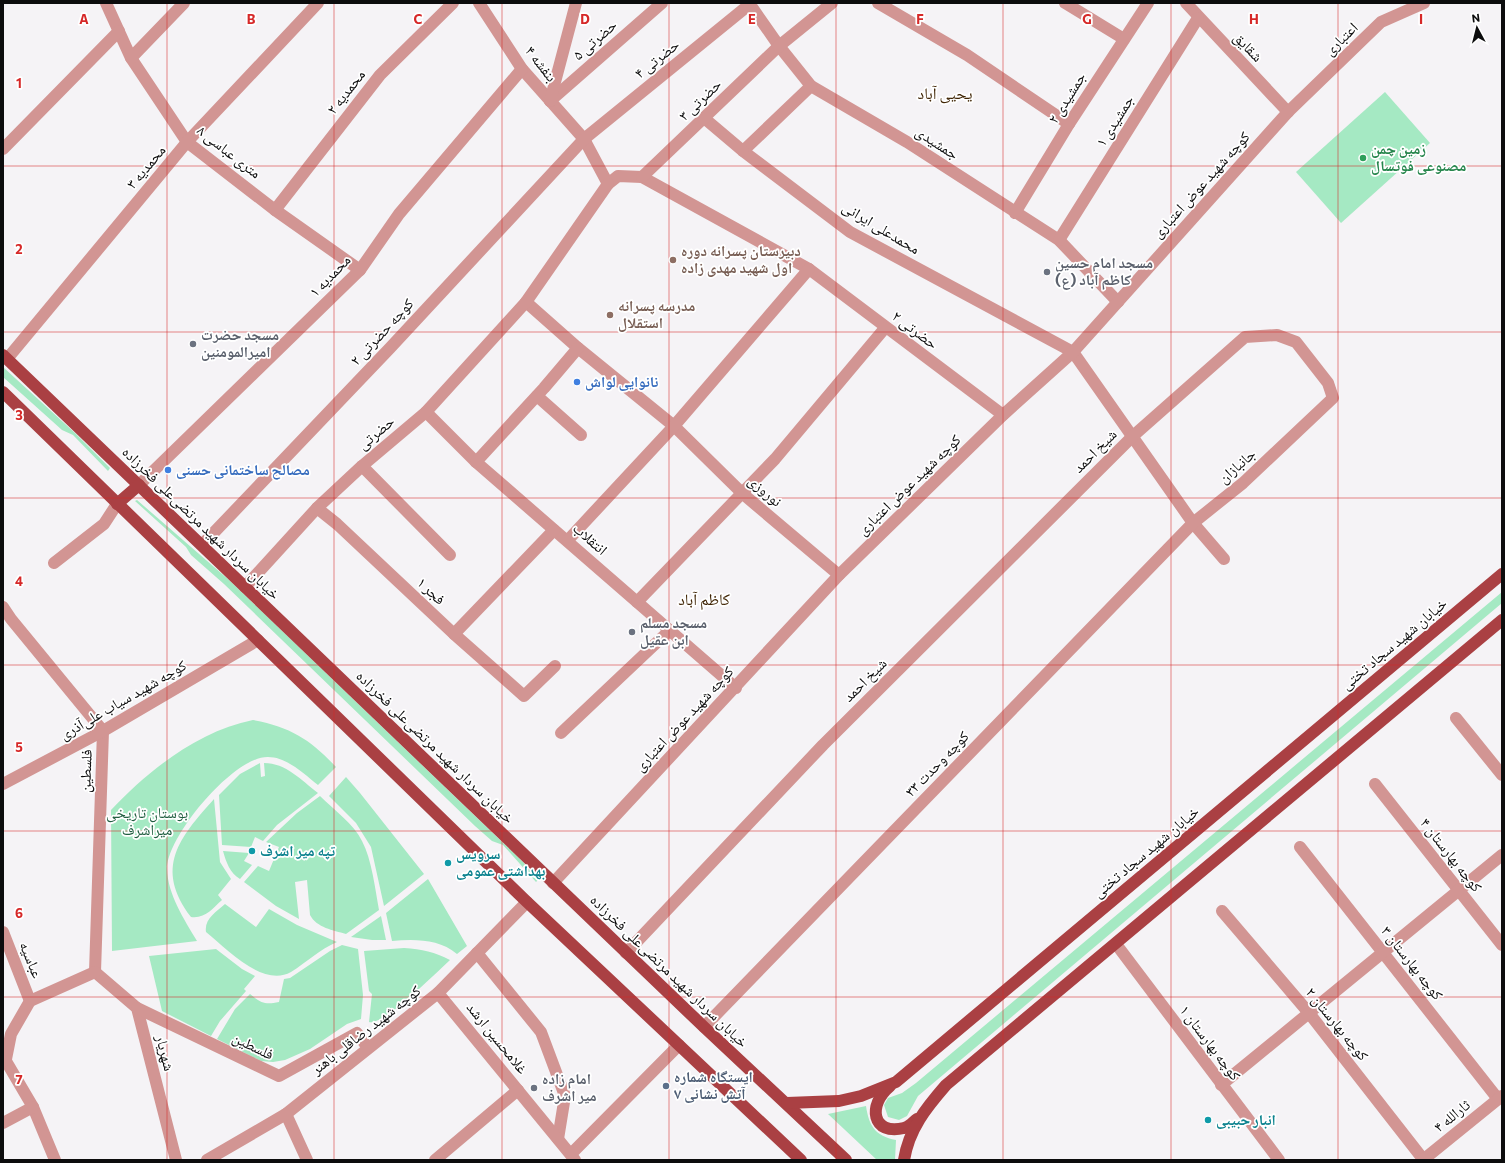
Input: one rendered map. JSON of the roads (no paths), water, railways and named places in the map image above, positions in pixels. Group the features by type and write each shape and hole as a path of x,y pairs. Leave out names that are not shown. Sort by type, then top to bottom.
{"main road":[{"name":"خیابان سردار شهید مرتضی‌علی فخرزاده","path":"5,357 704,1028 787,1103 846,1160"},
{"path":"3,392 528,902 801,1160"},
{"path":"118,504 139,485"},
{"name":"خیابان شهید سجاد تختی","path":"787,1103 839,1101 861,1096 896,1082 1502,574"},
{"path":"904,1160 907,1144 919,1118 946,1085 1502,620"},
{"path":"896,1082 882,1092 876,1102 875,1114 877,1120 883,1126 892,1129 905,1128 919,1118"}],"street":[{"name":"۸ متری عباسی","path":"106,3 131,58 187,142 275,210 360,270"},
{"path":"131,58 184,3"},
{"name":"محمدیه ۳","path":"5,357 187,142 318,3"},
{"name":"محمدیه ۲","path":"275,210 380,74 453,3"},
{"name":"بنفشه ۴","path":"479,3 522,70 584,140 608,184"},
{"name":"حضرتی ۵","path":"550,101 662,3"},
{"name":"جمشیدی","path":"750,3 779,46 811,86 907,142 1059,240 1118,302"},
{"name":"حضرتی ۴","path":"584,140 750,3"},
{"name":"حضرتی ۳","path":"642,177 779,46 832,3"},
{"path":"878,3 966,56 1069,124"},
{"path":"1065,3 1124,39"},
{"name":"جمشیدی ۲","path":"1015,213 1069,124 1148,3"},
{"name":"شقایق","path":"1186,3 1198,18 1288,112"},
{"name":"اعتباری","path":"1288,112 1381,22 1424,3"},
{"path":"550,101 578,5"},
{"name":"جمشیدی ۱","path":"1059,240 1198,18"},
{"path":"3,149 119,31"},
{"name":"محمدیه ۱","path":"139,485 360,270 398,214 522,70"},
{"path":"743,151 811,86"},
{"name":"کوچه شهید عوض اعتباری","path":"553,883 840,575 1003,415 1073,352 1288,112"},
{"name":"محمدعلی ایرانی","path":"704,118 743,151 850,232 1073,352"},
{"name":"کوچه حضرتی ۲","path":"202,545 390,348 584,140"},
{"path":"608,184 618,176 642,177"},
{"name":"حضرتی ۲","path":"642,177 809,269 885,328 1003,415"},
{"name":"حضرتی","path":"245,587 317,508 362,466 426,412 526,302 608,184"},
{"path":"568,540 674,426 809,269"},
{"name":"نوروزی","path":"526,302 578,348 674,426 743,494 840,575"},
{"path":"637,602 743,494 815,412 885,328"},
{"name":"جانبازان","path":"1133,436 1246,337 1277,335 1296,342 1328,383 1333,398 1300,431 1243,483 1193,523"},
{"path":"476,462 537,396 578,348"},
{"path":"1073,352 1193,523 1224,559"},
{"path":"537,396 581,435"},
{"name":"انتقلاب","path":"426,412 476,462 554,530 568,540 736,688"},
{"name":"شیخ احمد","path":"626,953 823,745 1133,436"},
{"path":"362,466 450,555"},
{"path":"54,563 104,524 118,504"},
{"name":"فجر ۱","path":"317,508 337,524 454,634 524,696 555,666"},
{"name":"کوچه وحدت ۳۳","path":"704,1028 1193,523"},
{"path":"454,634 554,530"},
{"name":"فلسطین","path":"3,607 10,620 104,731 95,972"},
{"path":"561,733 670,630"},
{"name":"کوچه شهید سیاب علی‌آذری","path":"3,784 104,731 258,640"},
{"path":"1456,718 1502,775"},
{"name":"کوچه بهارستان ۴","path":"1375,784 1502,945"},
{"name":"کوچه بهارستان ۳","path":"1300,847 1500,1098"},
{"path":"1221,1085 1502,855"},
{"name":"کوچه شهید رضاقلی باهنر","path":"208,1160 286,1114 438,993 528,902"},
{"name":"کوچه بهارستان ۲","path":"1222,911 1308,1013 1423,1160"},
{"name":"عباسیه","path":"3,932 30,1001"},
{"name":"کوچه بهارستان ۱","path":"1116,944 1279,1160"},
{"path":"477,953 540,1032 565,1096 558,1139"},
{"path":"55,1160 33,1107 4,1059 11,1034 30,1001 95,972 137,1008"},
{"name":"غلامحسین ارشد","path":"438,993 573,1157"},
{"name":"فلسطین","path":"137,1008 279,1076 357,1033 368,1048"},
{"name":"شهریار","path":"137,1008 176,1160"},
{"path":"573,1157 679,1045"},
{"path":"435,1160 518,1090"},
{"name":"ثارالله ۴","path":"1423,1160 1500,1098"},
{"path":"3,1123 33,1107"},
{"path":"286,1114 308,1160"}],"place":[{"name":"زمین چمن مصنوعی فوتسال","path":"1363,158"},
{"name":"دبیرستان پسرانه دوره اول شهید مهدی زاده","path":"673,260"},
{"name":"مسجد امام حسین (ع) کاظم آباد","path":"1047,272"},
{"name":"مدرسه پسرانه استقلال","path":"610,315"},
{"name":"مسجد حضرت امیرالمومنین","path":"193,344"},
{"name":"نانوایی لواش","path":"577,382"},
{"name":"مصالح ساختمانی حسنی","path":"168,470"},
{"name":"مسجد مسلم ابن عقیل","path":"632,632"},
{"name":"تپه میر اشرف","path":"252,851"},
{"name":"سرویس بهداشتی عمومی","path":"448,863"},
{"name":"ایستگاه شماره ۷ آتش نشانی","path":"666,1086"},
{"name":"امام زاده میر اشرف","path":"534,1088"},
{"name":"انبار حبیبی","path":"1208,1120"}],"district":[{"name":"یحیی آباد","path":"945,93"},
{"name":"کاظم آباد","path":"704,599"}],"park label":[{"name":"بوستان تاریخی میراشرف","path":"147,822"}]}
